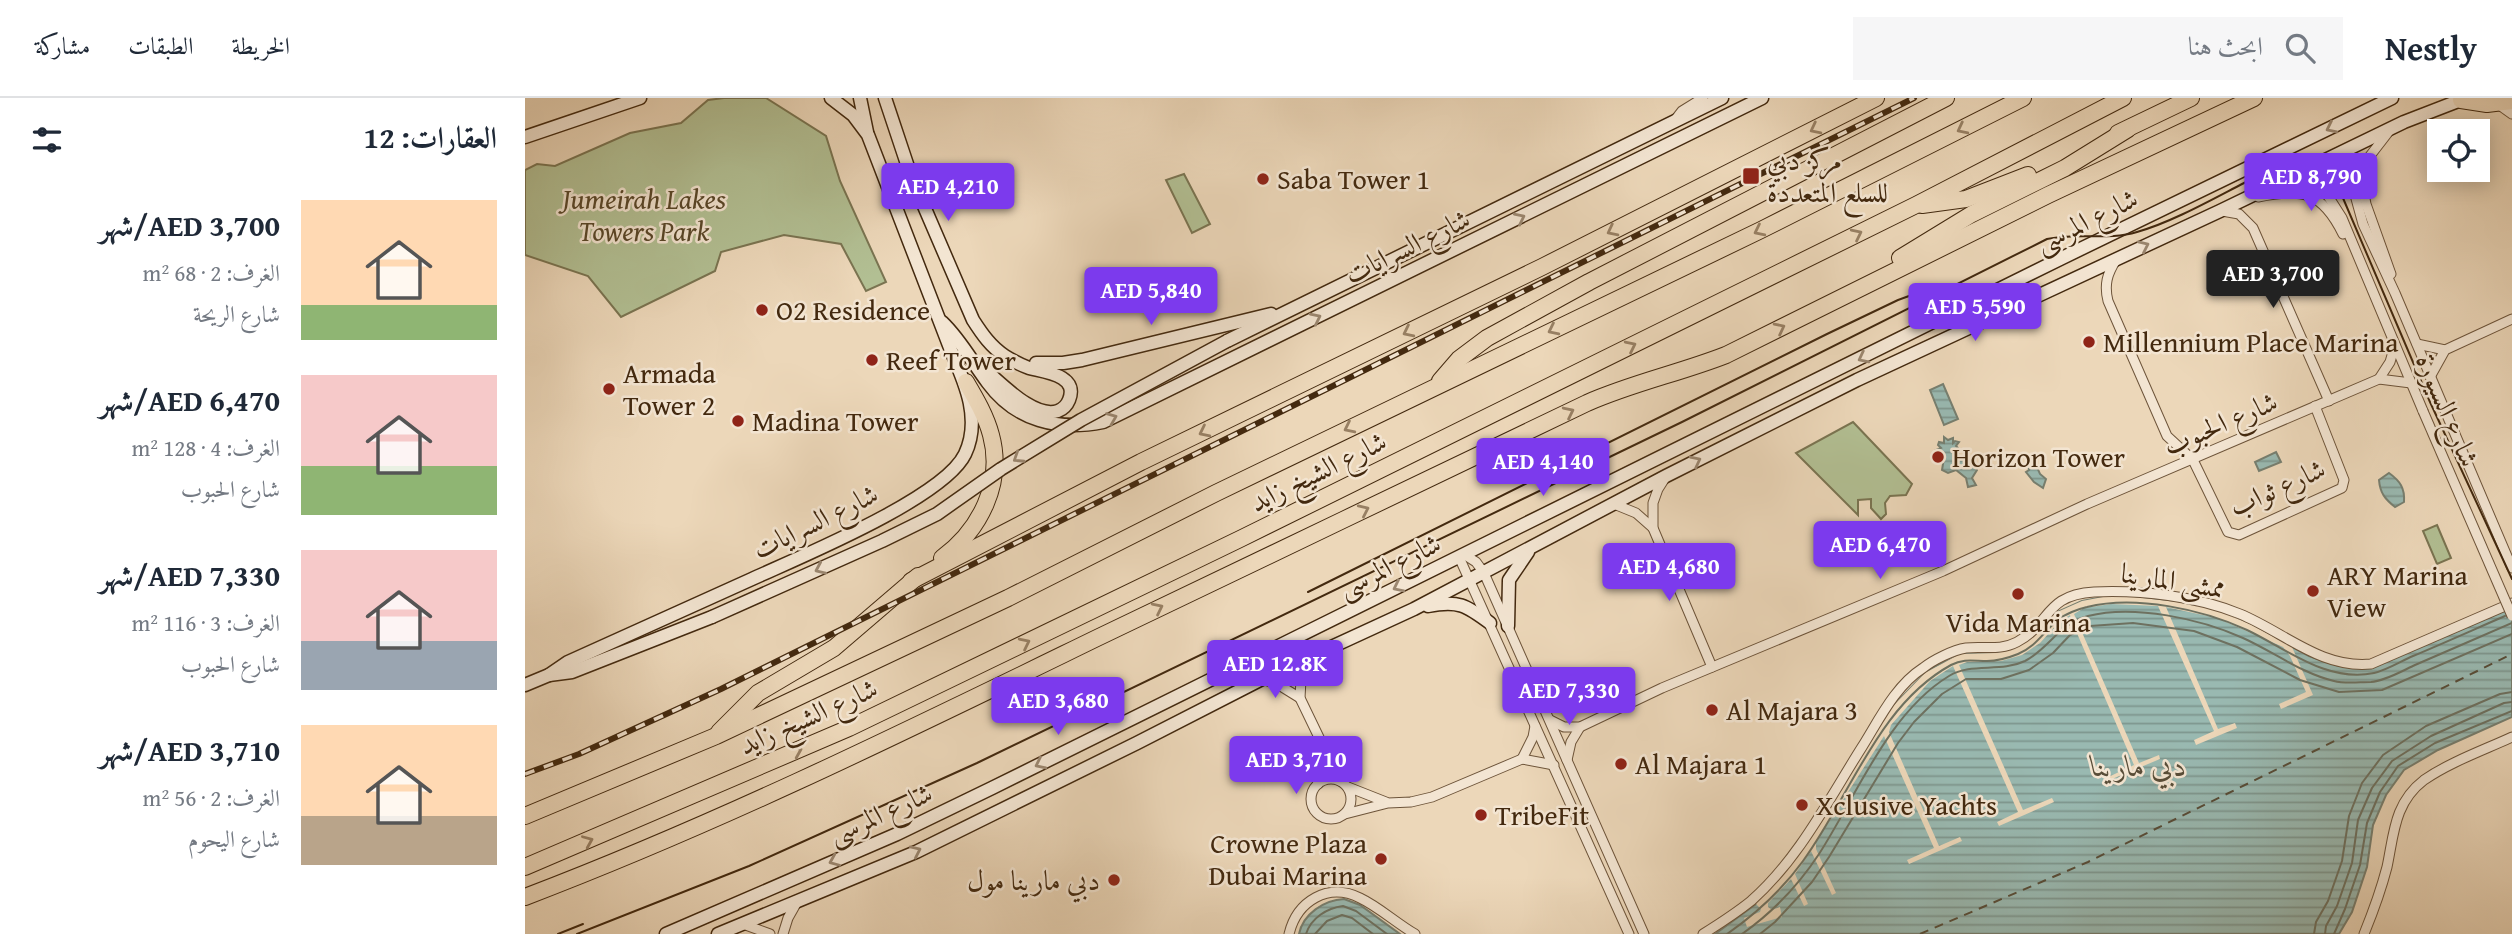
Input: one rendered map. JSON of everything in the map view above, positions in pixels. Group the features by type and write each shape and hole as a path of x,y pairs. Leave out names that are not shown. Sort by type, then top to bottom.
{"highway":[{"path":"911,581 1141,462 1530,272 1876,98"},
{"path":"1436,386 1459,359 1487,338 1589,282 1946,98"},
{"name":"شارع الشيخ زايد","path":"525,816 716,736 1008,598 1216,493 1761,230 2023,98"},
{"name":"شارع الشيخ زايد","path":"525,867 849,728 1916,205 2123,98"},
{"path":"1916,205 1949,203 1992,190 2191,98"},
{"path":"525,897 778,792 1587,403 1615,391 1726,355 1868,283 2254,98"},
{"path":"2461,100 2504,102"},
{"path":"1868,283 1884,268 1955,224 2065,168 2128,129"},
{"path":"716,736 758,693 834,648 968,534 982,514 990,491 994,465 993,443 985,418 966,382"}],"main road":[{"path":"525,137 623,101 640,98"},
{"name":"شارع السرايات","path":"525,685 549,675 568,662 894,511 943,480 959,463 970,441 972,425 966,382 952,353 943,322 868,135 853,115 831,98"},
{"path":"860,98 868,135"},
{"path":"885,98 911,176 973,320 982,335 1005,356 1063,378 1070,388 1066,405 1056,412 1050,412 1026,403 971,359"},
{"name":"شارع السرايات","path":"549,675 572,672 712,617 937,514 1001,469 1081,420 1227,341 1722,98"},
{"name":"شارع السرايات","path":"943,322 1000,397 1030,418 1066,426 1103,422 1762,98"},
{"name":"شارع المرسى","path":"666,934 921,822 2060,259 2392,98"},
{"name":"شارع المرسى","path":"718,934 961,830 1262,679 1414,609 1666,476 1857,380 2391,128 2461,100"},
{"path":"1616,149 1625,166"},
{"name":"شارع السرايات","path":"1005,356 1024,361 1063,363 1295,308"},
{"path":"1508,626 1509,580 1515,567 1531,548"},
{"path":"1414,609 1442,603 1460,604 1490,623"}],"street":[{"path":"1674,122 1682,111 1703,98"},
{"path":"2504,102 2512,114"},
{"name":"شارع السيورة","path":"2391,128 2367,161 2362,183 2363,194 2395,293"},
{"name":"شارع السيورة","path":"2512,568 2363,224 2351,184 2343,177 2338,177 2328,183 2327,196 2342,218 2512,616"},
{"name":"شارع السيورة","path":"2242,200 2294,191 2313,197 2329,210 2360,261"},
{"path":"2220,211 2239,214 2253,228 2329,401"},
{"path":"2116,259 2107,278 2105,289 2108,301 2167,436 2193,460"},
{"path":"2417,344 2445,350 2512,320"},
{"path":"2395,345 2390,362 2379,379 2411,383"},
{"path":"2431,377 2445,350"},
{"name":"شارع الحبوب","path":"1580,727 1712,667 1943,571 2087,504 2379,379"},
{"name":"شارع ثواب","path":"2193,460 2225,529 2230,534 2239,534 2319,500 2339,491 2344,480 2315,406"},
{"path":"1666,476 1653,503 1653,528 1712,667"},
{"path":"1613,505 1636,513 1653,528"},
{"path":"1462,556 1476,562 1484,573 1644,934"},
{"path":"1462,556 1470,580 1629,934"},
{"name":"ممشى المارينا","path":"1703,934 1751,901 1773,878 1803,840 1880,716 1921,668 1959,649 1991,649 2016,643 2034,629 2048,610 2069,597 2091,592 2130,592 2210,605 2259,623 2326,660 2358,665 2371,664 2512,603"},
{"path":"1311,656 1301,679 1300,698 1352,801 1345,814"},
{"path":"1262,679 1286,688 1300,698"},
{"path":"1550,720 1564,727 1580,727 1571,743 1567,760"},
{"path":"1522,759 1533,737 1535,726"},
{"path":"2364,934 2382,883 2394,823 2406,799 2414,789 2435,773 2512,737"},
{"path":"1318,784 1321,744"},
{"path":"1388,803 1328,779 1314,789 1311,802 1317,813 1329,820 1388,803 1406,803 1432,797 1522,759 1554,765"},
{"path":"1289,934 1294,917 1301,907 1313,898 1341,892 1360,898 1415,934"},
{"path":"783,934 797,902"},
{"path":"743,924 771,934"}],"green space":[{"name":"Jumeirah Lakes Towers Park","path":"766,98 826,136 840,181 886,282 866,291 841,244 784,235 721,252 715,271 621,317 588,276 525,255 525,170 537,164 555,166 630,133 681,123 708,100"},
{"path":"1184,174 1210,224 1192,233 1166,180"},
{"path":"1853,422 1912,484 1906,495 1890,496 1885,503 1886,514 1881,519 1871,508 1871,499 1858,500 1858,515 1796,453"},
{"path":"2437,525 2451,558 2437,564 2423,531"}],"water":[{"path":"1943,384 1958,419 1944,425 1930,390"},
{"path":"1944,437 1948,440 1953,438 1953,443 1959,442 1956,446 1959,449 1958,458 1975,461 1977,470 1972,478 1976,485 1968,487 1966,478 1956,470 1948,473 1942,470 1944,458 1936,450 1941,448 1938,445 1939,442 1944,443"},
{"path":"2276,452 2281,462 2259,471 2255,462"},
{"path":"2028,465 2036,465 2046,479 2043,488 2026,472 2029,470"},
{"path":"2389,473 2399,482 2404,493 2404,502 2395,507 2384,495 2379,480"},
{"name":"دبي مارينا","path":"2103,597 2177,602 2248,623 2309,656 2339,666 2373,666 2512,605 2512,717 2438,750 2404,770 2386,795 2373,825 2367,867 2352,912 2339,934 1715,934 1756,904 1791,866 1894,705 1925,673 1967,652 1986,654 2017,647 2037,633 2055,613 2082,601"},
{"path":"1344,899 1360,905 1400,934 1299,934 1305,920 1315,909"}],"pier":[{"path":"2103,597 2177,602 2217,611 2248,623 2292,647 2313,695 2281,709 2279,704 2306,692 2290,656 2283,647 2217,618 2166,607 2218,729 2235,723 2237,728 2196,745 2194,740 2214,731 2158,606 2111,604 2084,608 2074,614 2139,763 2159,755 2160,759 2105,782 2104,779 2134,765 2076,631 2070,633 2065,621 2071,619 2070,615 2060,621 2040,643 2022,655 2001,661 1967,662 1959,665 2023,810 2052,798 2054,802 1999,826 1997,822 2018,812 1953,666 1930,681 1891,725 1889,732 1939,846 1960,837 1962,841 1909,864 1907,860 1934,848 1884,736 1816,842 1816,849 1836,893 1832,895 1811,851 1795,874 1808,904 1804,906 1791,879 1768,903 1772,910 1780,907 1782,917 1747,927 1744,918 1760,912 1761,909 1756,904 1798,856 1876,728 1925,673 1960,654 1997,653 2017,647 2037,633 2055,613 2082,601"}],"ferry route":[{"path":"1920,934 2088,862 2512,654"}],"tram line":[{"path":"577,934 749,866 977,763 1682,422 2047,239 2126,235 2150,228 2285,162 2312,164 2323,170 2337,184 2430,402 2512,579"},
{"path":"1308,592 1827,334 1898,300 1931,288"},
{"path":"558,934 583,924"}],"railway":[{"path":"525,774 579,754 721,689 1914,98"}],"place":[{"name":"مركز دبي للسلع المتعددة","path":"1751,176"},
{"name":"Saba Tower 1","path":"1263,179"},
{"name":"O2 Residence","path":"762,310"},
{"name":"Millennium Place Marina","path":"2089,342"},
{"name":"Reef Tower","path":"872,360"},
{"name":"Armada Tower 2","path":"609,389"},
{"name":"Madina Tower","path":"738,421"},
{"name":"Horizon Tower","path":"1938,457"},
{"name":"ARY Marina View","path":"2313,591"},
{"name":"Vida Marina","path":"2018,594"},
{"name":"Al Majara 3","path":"1712,710"},
{"name":"Al Majara 1","path":"1621,764"},
{"name":"Xclusive Yachts","path":"1802,805"},
{"name":"TribeFit","path":"1481,815"},
{"name":"Crowne Plaza Dubai Marina","path":"1381,859"},
{"name":"دبي مارينا مول","path":"1114,880"}]}
